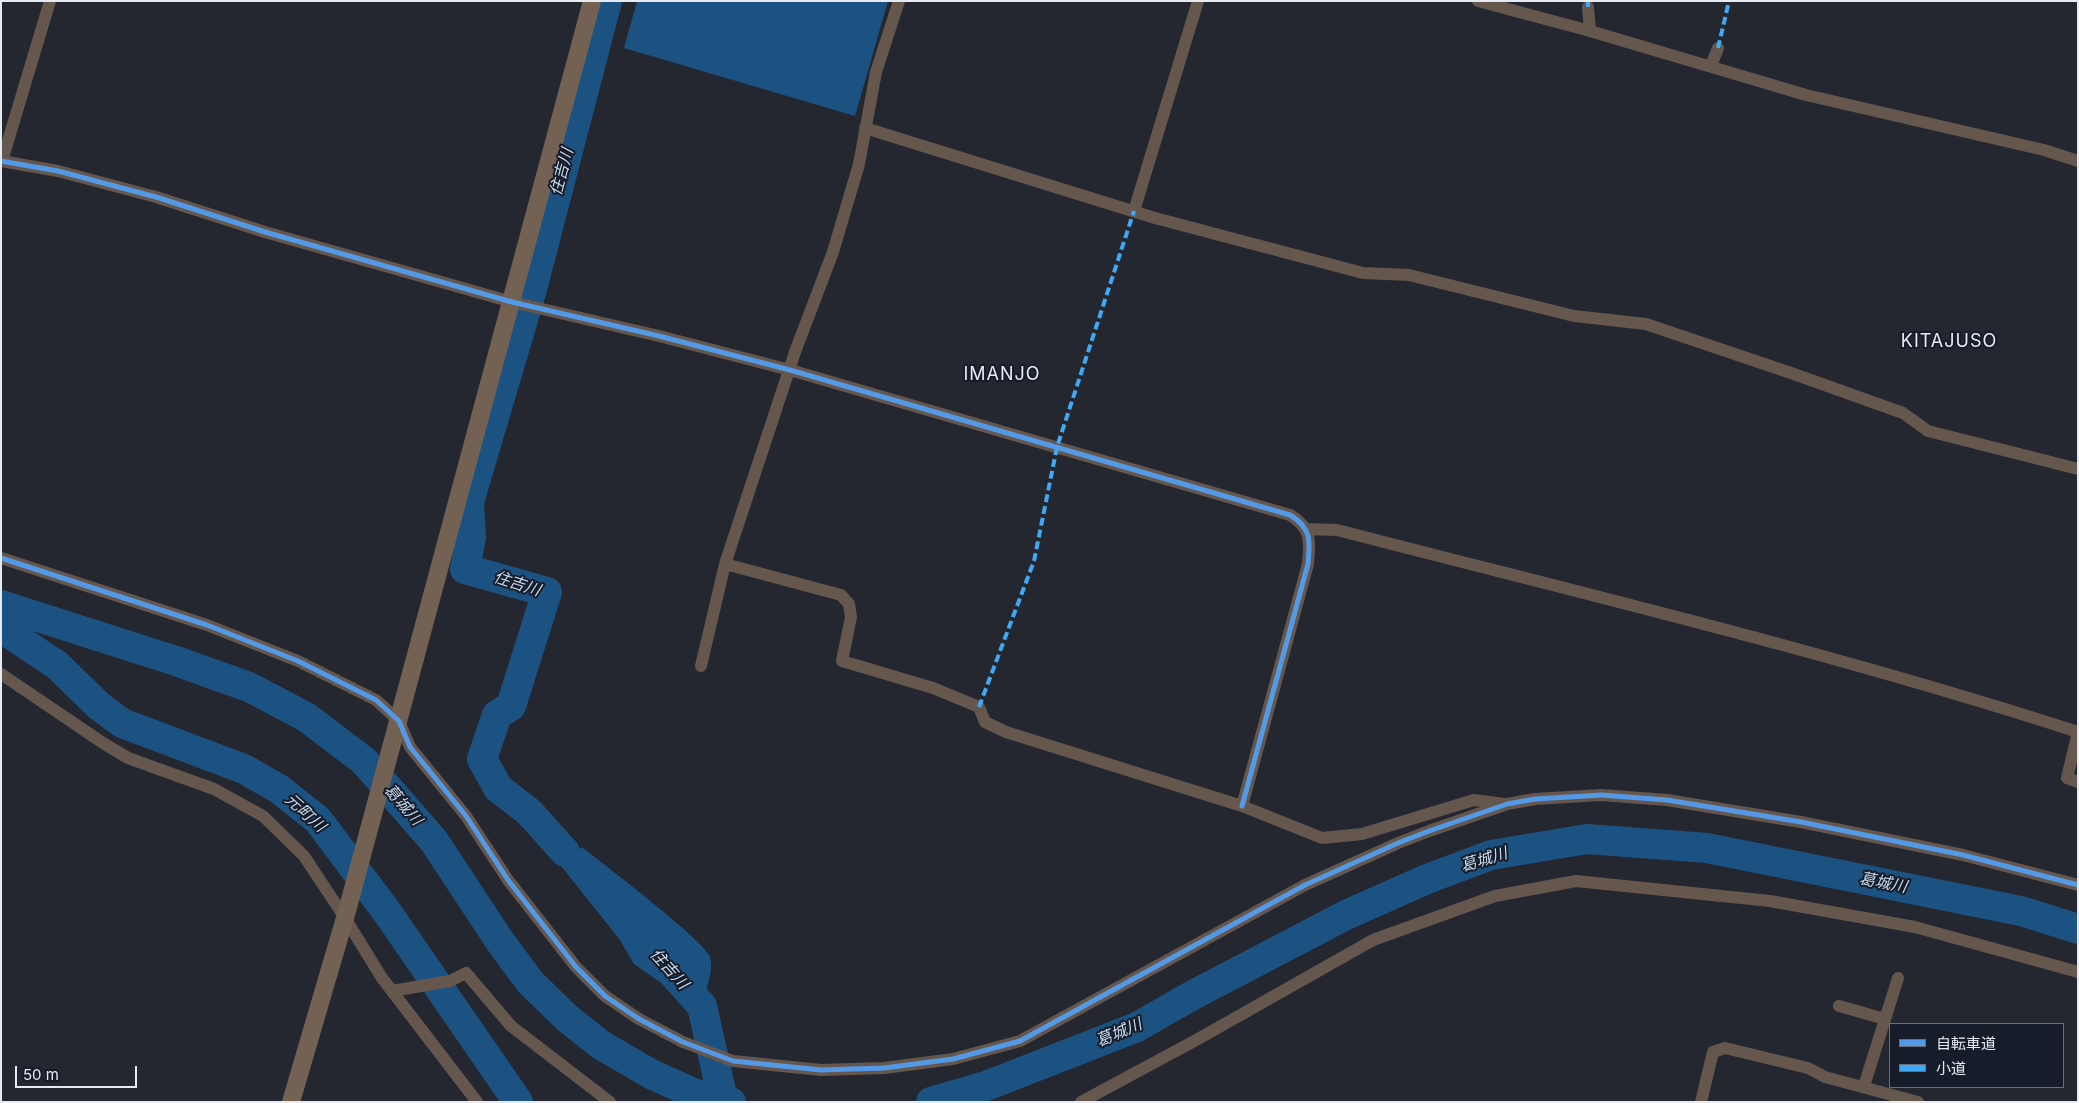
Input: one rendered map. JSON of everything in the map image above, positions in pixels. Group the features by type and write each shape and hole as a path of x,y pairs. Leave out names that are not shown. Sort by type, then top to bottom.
{"street":[{"path":"50,1 2,161 58,172 156,197 265,232 521,303 790,370 1290,515 1301,521 1310,542 1308,564 1242,806"},
{"path":"291,1102 346,914 394,738 521,303 592,1"},
{"path":"701,666 726,564 790,370 833,252 859,164 876,72 899,1"},
{"path":"1134,211 1198,1"},
{"path":"1478,1 1590,31 1806,95 2044,150 2078,161"},
{"path":"1588,8 1590,31"},
{"path":"1711,66 1718,48"},
{"path":"865,128 1134,211 1362,273 1409,276 1574,316 1646,324 1791,372 1903,413 1928,431 2078,469"},
{"path":"1306,530 1337,530 1822,655 1977,700 2078,732 2067,778 2078,782"},
{"path":"1,558 208,625 298,661 376,700 399,721 410,747 466,816 508,880 576,967 605,996 639,1019 684,1042 733,1061 821,1070 884,1068 953,1059 1020,1041 1305,885 1398,843 1507,804 1535,799 1601,795 1667,800 1801,822 1964,855 2078,885"},
{"path":"726,564 841,595 849,604 851,617 842,661 933,688 979,707 985,722 1006,732 1242,806 1322,838 1362,834 1474,800 1507,804"},
{"path":"1,674 128,758 214,788 263,816 304,856 346,914 382,978 477,1102"},
{"path":"1081,1102 1198,1039 1373,940 1495,896 1576,881 1770,901 1915,927 2078,972"},
{"path":"392,991 450,980 466,973 511,1026 610,1102"},
{"path":"1864,1086 1898,978"},
{"path":"1839,1006 1885,1019"},
{"path":"1701,1102 1713,1052 1725,1048 1808,1068 1826,1077 1918,1102"}],"water":[{"path":"637,1 888,1 855,116 624,48"},
{"path":"539,821 577,852 582,847 673,919 704,948 710,957 711,968 703,1002 667,987 634,964 620,940 530,827"}],"waterway":[{"name":"住吉川","path":"565,852 529,812 498,788 482,759 497,715 511,706 547,592 465,569 471,538 469,502 532,289 607,1"},
{"name":"葛城川","path":"1,605 176,661 249,687 306,717 364,761 434,841 499,940 530,982 567,1018 601,1045 651,1074 693,1093 731,1102"},
{"name":"元町川","path":"1,628 57,665 99,706 122,723 244,769 279,789 318,820 387,912 518,1102"},
{"name":"葛城川","path":"931,1102 986,1086 1137,1027 1193,995 1346,915 1427,879 1491,855 1587,839 1707,848 2021,911 2078,929"},
{"name":"住吉川","path":"668,968 702,1006 723,1100"}],"marked path":[{"path":"1588,1 1588,7"},
{"path":"1718,48 1729,1"},
{"path":"979,707 1034,561 1057,447 1134,211"}],"cycle path":[{"path":"1,161 58,171 156,197 265,232 512,302 659,336 790,370 1290,515 1306,530 1309,542 1308,564 1242,806"},
{"path":"1,558 207,625 298,661 376,700 399,721 410,747 466,816 508,880 576,967 605,996 639,1019 683,1042 733,1061 821,1070 884,1068 953,1059 1020,1041 1305,885 1429,831 1507,804 1535,799 1601,795 1667,800 1801,822 1963,855 2078,885"}],"district":[{"name":"KITAJUSO","path":"1949,342"},
{"name":"IMANJO","path":"1002,375"}]}
